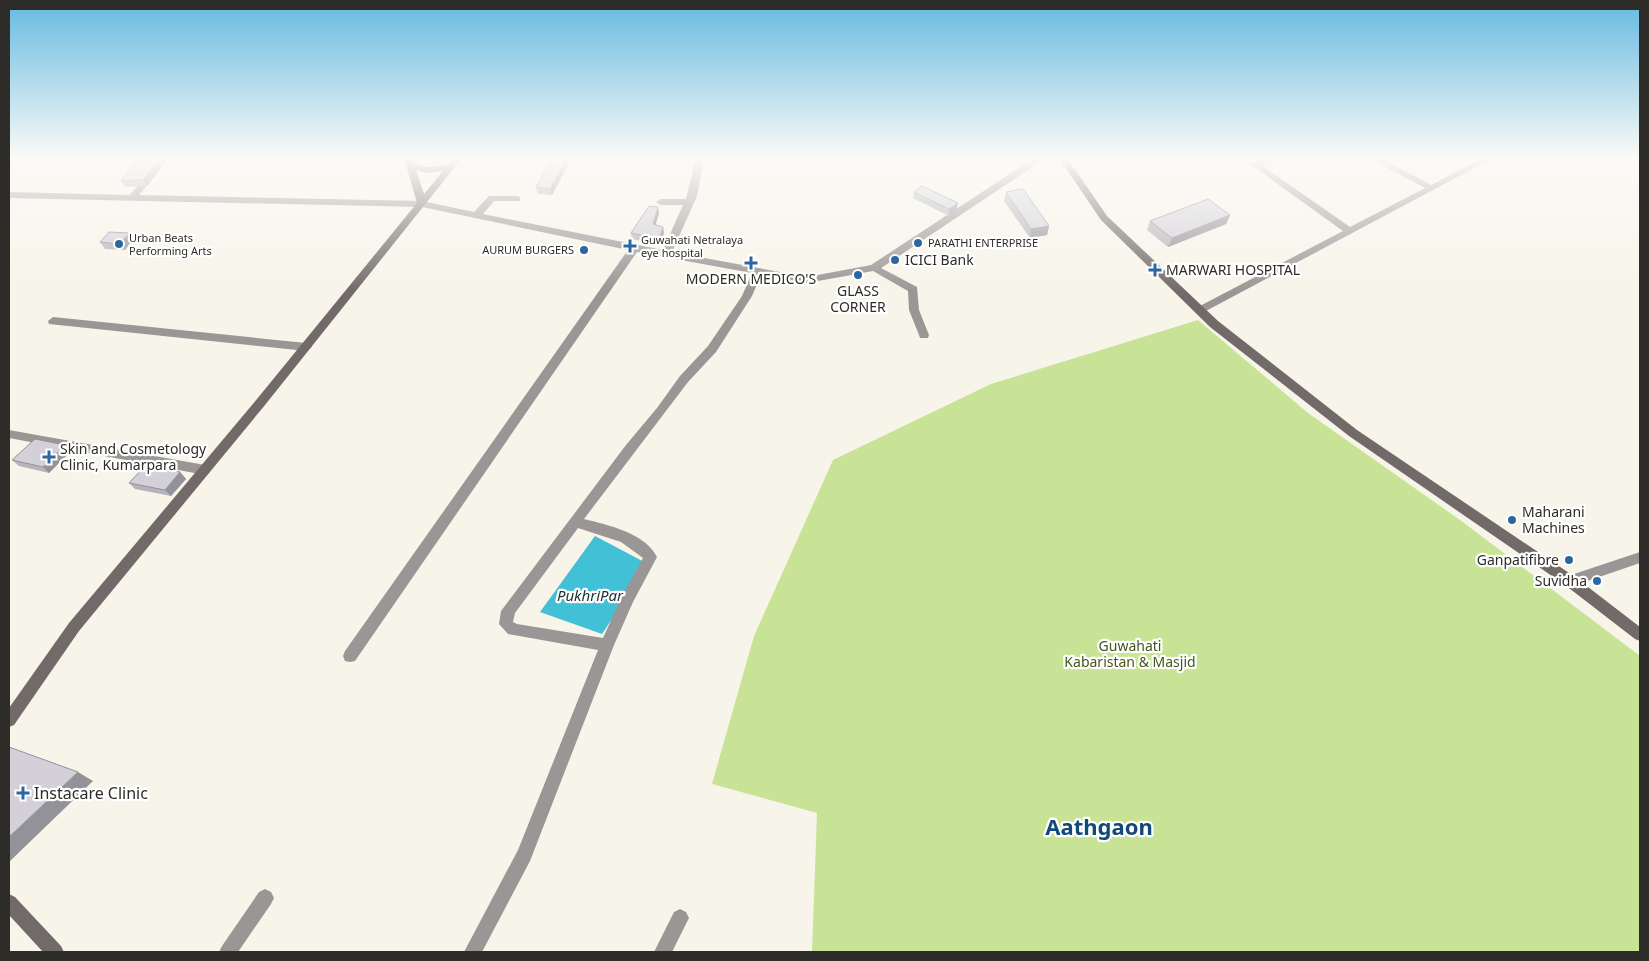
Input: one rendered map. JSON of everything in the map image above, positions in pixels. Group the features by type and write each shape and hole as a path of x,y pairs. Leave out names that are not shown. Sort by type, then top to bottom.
{"street":[{"path":"366,203 422,204 635,248 807,280 874,268 971,203"},
{"path":"476,215 487,203"},
{"path":"666,254 689,203"},
{"path":"1094,203 1104,218 1214,324 1353,432 1570,581 1640,634"},
{"path":"1309,203 1349,231"},
{"path":"1200,310 1403,203"},
{"path":"9,720 74,627 422,204"},
{"path":"350,656 635,248"},
{"path":"874,268 913,289 914,310 924,335"},
{"path":"607,645 513,630 506,624 508,611 630,448 661,411 684,379 712,349 747,296 758,271"},
{"path":"53,321 306,346"},
{"path":"9,434 205,470"},
{"path":"473,952 524,855 607,645 627,600 650,557 640,546 615,533 576,522"},
{"path":"1570,581 1640,558"},
{"path":"228,952 265,898"},
{"path":"9,904 55,952"},
{"path":"663,952 680,918"}],"green space":[{"name":"Guwahati Kabaristan & Masjid","path":"1198,320 1308,413 1460,520 1640,656 1640,952 812,952 817,813 712,784 754,636 833,460 991,384"}],"water":[{"name":"PukhriPar","path":"595,536 648,564 602,634 540,612"}],"building":[{"path":"936,203 958,203 949,209"},
{"path":"1013,203 1033,203 1049,226 1031,229"},
{"path":"1198,203 1213,203 1230,215 1172,238 1150,221"},
{"path":"649,206 658,207 653,224 663,227 659,239 631,233"},
{"path":"109,232 129,233 120,244 100,242"},
{"path":"35,439 65,445 43,467 12,460"},
{"path":"145,466 180,472 165,490 129,483"},
{"path":"9,747 78,772 9,837"}],"place":[{"name":"PARATHI ENTERPRISE","path":"918,243"},
{"name":"Urban Beats Performing Arts","path":"119,244"},
{"name":"Guwahati Netralaya eye hospital","path":"630,246"},
{"name":"AURUM BURGERS","path":"584,250"},
{"name":"ICICI Bank","path":"895,260"},
{"name":"MODERN MEDICO'S","path":"751,263"},
{"name":"MARWARI HOSPITAL","path":"1155,270"},
{"name":"GLASS CORNER","path":"858,275"},
{"name":"Skin and Cosmetology Clinic, Kumarpara","path":"49,457"},
{"name":"Maharani Machines","path":"1512,520"},
{"name":"Ganpatifibre","path":"1569,560"},
{"name":"Suvidha","path":"1597,581"},
{"name":"Instacare Clinic","path":"23,793"}],"district":[{"name":"Aathgaon","path":"1099,827"}]}
